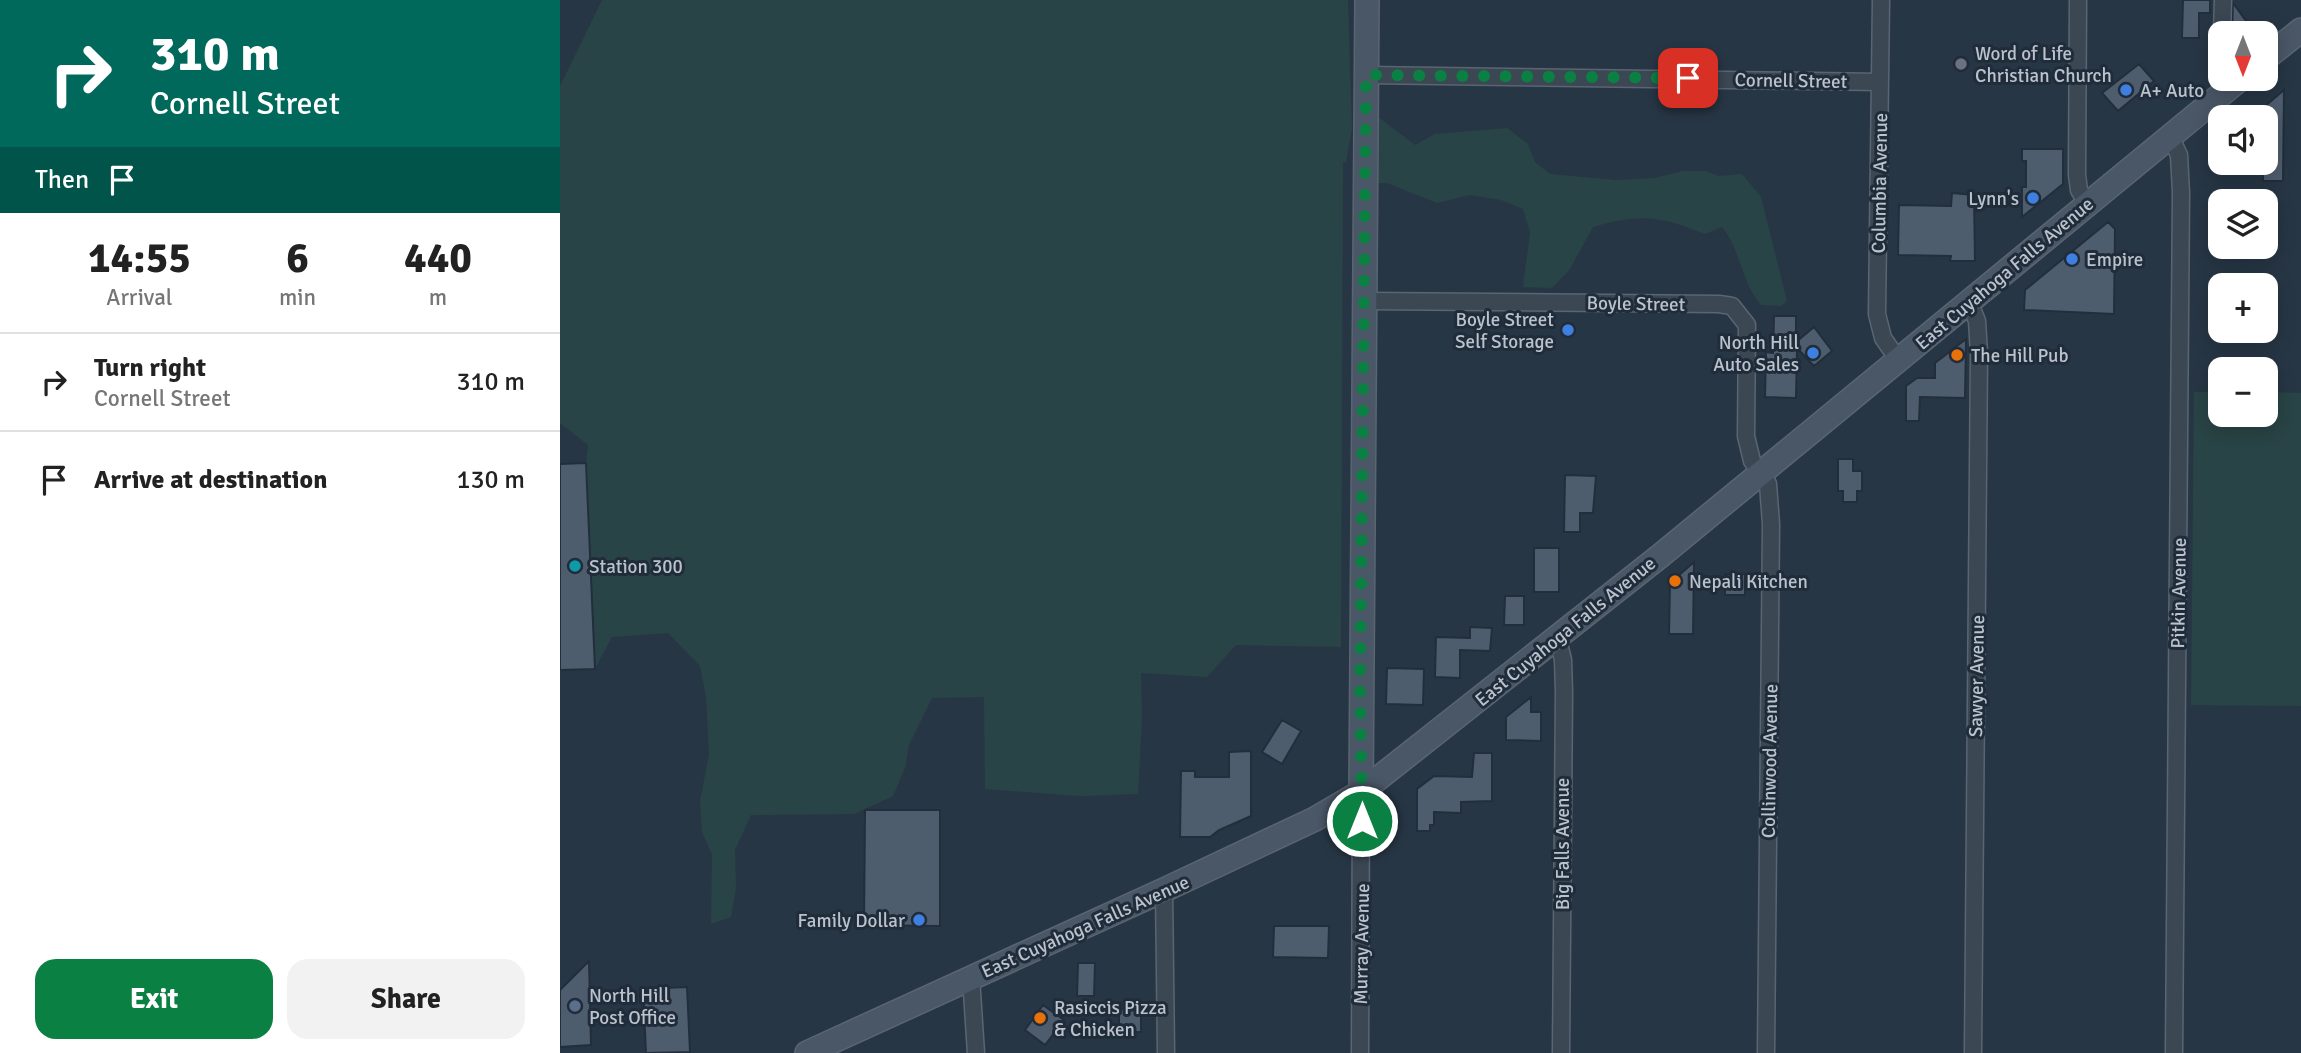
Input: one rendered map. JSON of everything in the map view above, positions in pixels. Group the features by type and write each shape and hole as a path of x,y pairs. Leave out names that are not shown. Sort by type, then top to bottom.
{"street":[{"path":"1361,792 1367,0"},
{"name":"Columbia Avenue","path":"1881,0 1877,314 1883,338 1899,360"},
{"path":"2078,0 2077,175 2079,190 2088,205"},
{"path":"2222,21 2223,0"},
{"path":"2278,48 2301,30"},
{"name":"Cornell Street","path":"1366,75 1881,82"},
{"name":"East Cuyahoga Falls Avenue","path":"807,1053 1315,819 1361,792 1416,752 1557,635 1660,556 1759,471 2088,205 2222,91"},
{"name":"Pitkin Avenue","path":"2170,136 2179,155 2182,193 2174,1053"},
{"name":"Boyle Street","path":"1365,301 1732,306 1747,325 1746,436 1752,461 1759,471"},
{"name":"Sawyer Avenue","path":"1969,301 1978,323 1979,352 1973,1053"},
{"name":"Collinwood Avenue","path":"1759,471 1768,484 1771,524 1766,1053"},
{"name":"Big Falls Avenue","path":"1557,635 1563,660 1564,692 1561,1053"},
{"name":"Murray Avenue","path":"1360,1053 1361,792"},
{"path":"1164,890 1166,1053"},
{"path":"971,977 976,1053"}],"green space":[{"path":"602,0 1348,0 1352,129 1346,162 1343,162 1341,647 1236,645 1207,677 1141,673 1138,794 1080,796 985,789 984,697 932,698 909,745 905,768 893,796 854,814 751,815 735,850 736,888 731,917 711,924 712,855 702,832 700,801 709,754 706,697 700,666 668,633 612,637 595,669 586,463 588,445 560,423 560,86"},
{"path":"1369,110 1415,145 1435,134 1507,128 1528,144 1535,162 1550,174 1616,180 1654,178 1683,171 1706,171 1718,176 1742,174 1761,197 1787,301 1781,306 1761,305 1749,286 1722,227 1705,234 1675,223 1650,218 1593,227 1570,269 1552,288 1523,287 1530,232 1523,209 1501,200 1470,195 1437,203 1387,183 1370,183"},
{"path":"2194,392 2208,392 2208,427 2278,427 2278,392 2301,393 2301,706 2191,705"}],"building":[{"path":"2183,0 2210,0 2210,13 2199,13 2199,38 2182,38"},
{"path":"2233,3 2246,21 2232,21"},
{"path":"2139,64 2154,81 2118,111 2102,93"},
{"path":"2284,90 2283,181 2263,181 2263,175 2278,175 2278,105 2266,105"},
{"path":"2022,149 2063,149 2063,184 2022,217 2022,187 2026,187 2026,161 2022,161"},
{"path":"1952,193 1974,195 1975,261 1950,261 1951,256 1898,255 1899,205 1951,206"},
{"path":"2108,222 2115,229 2114,314 2024,310 2025,290"},
{"path":"1774,316 1796,316 1796,342 1814,327 1832,351 1814,366 1797,348 1796,398 1765,397 1766,352 1773,353"},
{"path":"1966,339 1965,398 1920,397 1919,421 1906,421 1906,386 1917,378 1935,378 1935,363"},
{"path":"1838,459 1853,459 1853,471 1862,471 1862,491 1857,491 1857,502 1843,502 1843,491 1838,491"},
{"name":"Station 300","path":"586,463 595,669 560,670 560,464"},
{"path":"1565,475 1596,476 1593,513 1580,513 1580,532 1564,532"},
{"path":"1534,548 1559,548 1559,592 1534,592"},
{"path":"1694,562 1693,634 1669,634 1670,583"},
{"path":"1725,574 1745,574 1745,595 1725,595"},
{"path":"1505,596 1524,596 1524,625 1504,625"},
{"path":"1470,627 1492,628 1490,651 1460,650 1460,678 1435,677 1436,637 1470,638"},
{"path":"1387,668 1424,669 1423,705 1386,704"},
{"path":"1531,697 1531,712 1541,712 1541,741 1506,740 1506,717"},
{"path":"1282,720 1301,731 1282,764 1262,752"},
{"path":"1251,751 1251,816 1219,830 1210,837 1180,837 1181,771 1195,771 1195,777 1229,777 1229,752"},
{"path":"1474,753 1492,753 1492,801 1461,802 1461,813 1434,812 1434,825 1430,825 1430,831 1417,831 1417,789 1434,776 1472,777"},
{"path":"865,810 940,810 940,926 864,925"},
{"path":"1274,926 1329,926 1328,958 1273,957"},
{"name":"North Hill Post Office","path":"589,961 591,1045 560,1047 560,990"},
{"path":"1078,963 1095,963 1094,996 1077,996"},
{"path":"687,987 690,1052 646,1053 643,989"},
{"path":"1043,1005 1064,1020 1045,1045 1025,1030"},
{"path":"1141,1007 1141,1032 1119,1032 1119,1009"}],"place":[{"name":"Word of Life Christian Church","path":"1961,64"},
{"name":"A+ Auto","path":"2126,90"},
{"name":"Lynn's","path":"2033,198"},
{"name":"Empire","path":"2072,259"},
{"name":"Boyle Street Self Storage","path":"1568,330"},
{"name":"North Hill Auto Sales","path":"1813,353"},
{"name":"The Hill Pub","path":"1957,355"},
{"name":"Station 300","path":"575,566"},
{"name":"Nepali Kitchen","path":"1675,581"},
{"name":"Family Dollar","path":"919,920"},
{"name":"North Hill Post Office","path":"575,1006"},
{"name":"Rasiccis Pizza & Chicken","path":"1040,1018"}],"route":[{"path":"1362,821 1360,689 1363,640 1366,75 1688,78"}]}
